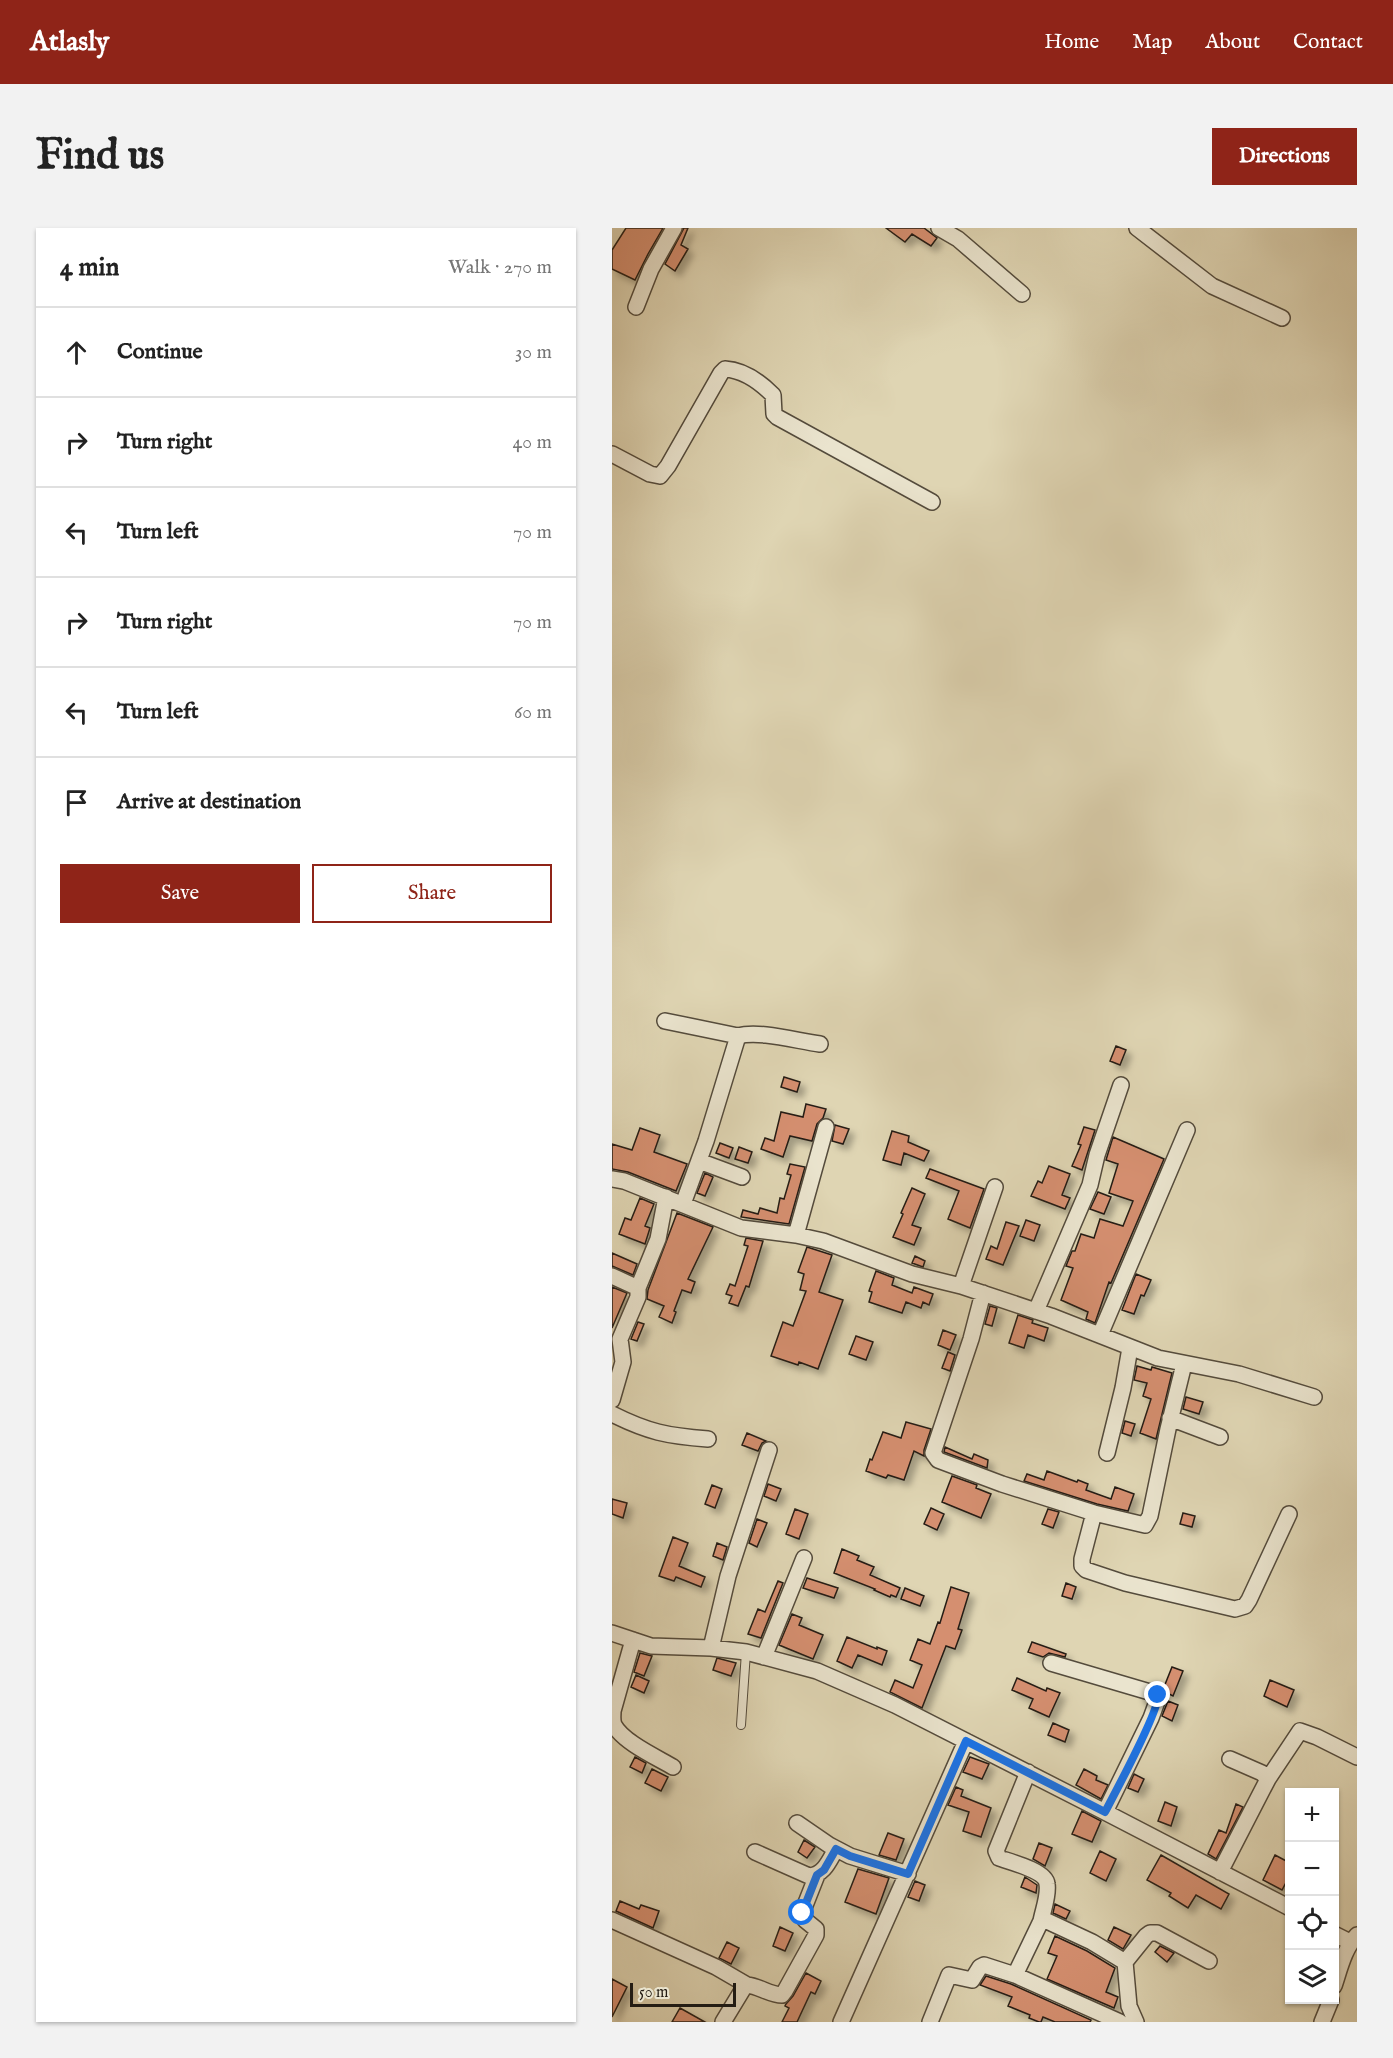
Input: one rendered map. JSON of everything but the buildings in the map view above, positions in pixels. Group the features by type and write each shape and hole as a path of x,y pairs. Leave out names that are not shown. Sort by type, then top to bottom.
{"street":[{"path":"636,307 651,269 674,228"},
{"path":"939,228 958,239 1022,294"},
{"path":"1137,228 1212,286 1282,318"},
{"path":"612,454 650,474 660,476 721,373 725,369 732,370 762,385 772,395 774,414 777,417 932,502"},
{"path":"665,1022 738,1036 744,1034 766,1036 820,1044"},
{"path":"682,1204 699,1161 738,1036"},
{"path":"1036,1311 1090,1185 1097,1155 1121,1085"},
{"path":"796,1235 826,1127"},
{"path":"1100,1335 1186,1130"},
{"path":"699,1161 742,1178"},
{"path":"612,1179 624,1181 741,1228 823,1241 912,1274 984,1293 1158,1358 1239,1374 1314,1397"},
{"path":"961,1286 995,1186"},
{"path":"612,1400 623,1362 620,1339 638,1297 638,1288 658,1239 666,1197"},
{"path":"612,1276 638,1288"},
{"path":"984,1293 971,1339 934,1446 934,1457 1002,1484 1094,1513 1141,1525 1148,1522 1184,1364"},
{"path":"1107,1453 1130,1348"},
{"path":"612,1414 647,1430 675,1437 708,1439"},
{"path":"1170,1418 1220,1437"},
{"path":"711,1648 728,1575 769,1450"},
{"path":"1094,1513 1082,1559 1082,1566 1086,1570 1125,1583 1235,1609 1245,1606 1249,1600 1288,1514"},
{"path":"764,1657 804,1558"},
{"path":"612,1633 651,1646 746,1652 817,1671 895,1706 1028,1772 1285,1905"},
{"path":"633,1640 613,1711 613,1722 628,1740 673,1767"},
{"path":"1051,1663 1159,1696 1151,1718 1105,1812"},
{"path":"1220,1872 1268,1779 1300,1731 1357,1757"},
{"path":"841,2022 966,1741"},
{"path":"1230,1759 1262,1773 1268,1779"},
{"path":"1015,1975 1041,1921 1048,1885 1046,1879 1036,1872 999,1858 996,1851 1028,1772"},
{"path":"797,1823 850,1856 908,1874"},
{"path":"755,1852 809,1876 817,1875 824,1870 836,1849"},
{"path":"613,1924 716,1967 747,1986 782,1995 816,1935 816,1929 805,1920 802,1913 817,1875"},
{"path":"1041,1921 1092,1942 1125,1962"},
{"path":"1136,2022 1129,2006 1125,1962 1146,1936 1150,1933 1157,1933 1209,1961"},
{"path":"1339,1935 1354,1939 1339,1971"},
{"path":"930,2022 949,1975 972,1980 980,1967 984,1965 1015,1975 1120,2022"},
{"path":"723,2022 747,1986"},
{"path":"1322,2022 1329,2004"}],"lane":[{"path":"741,1725 746,1652"}],"route":[{"path":"802,1913 817,1875 824,1870 836,1849 850,1856 908,1874 966,1741 1105,1812 1151,1718 1158,1695"}]}
